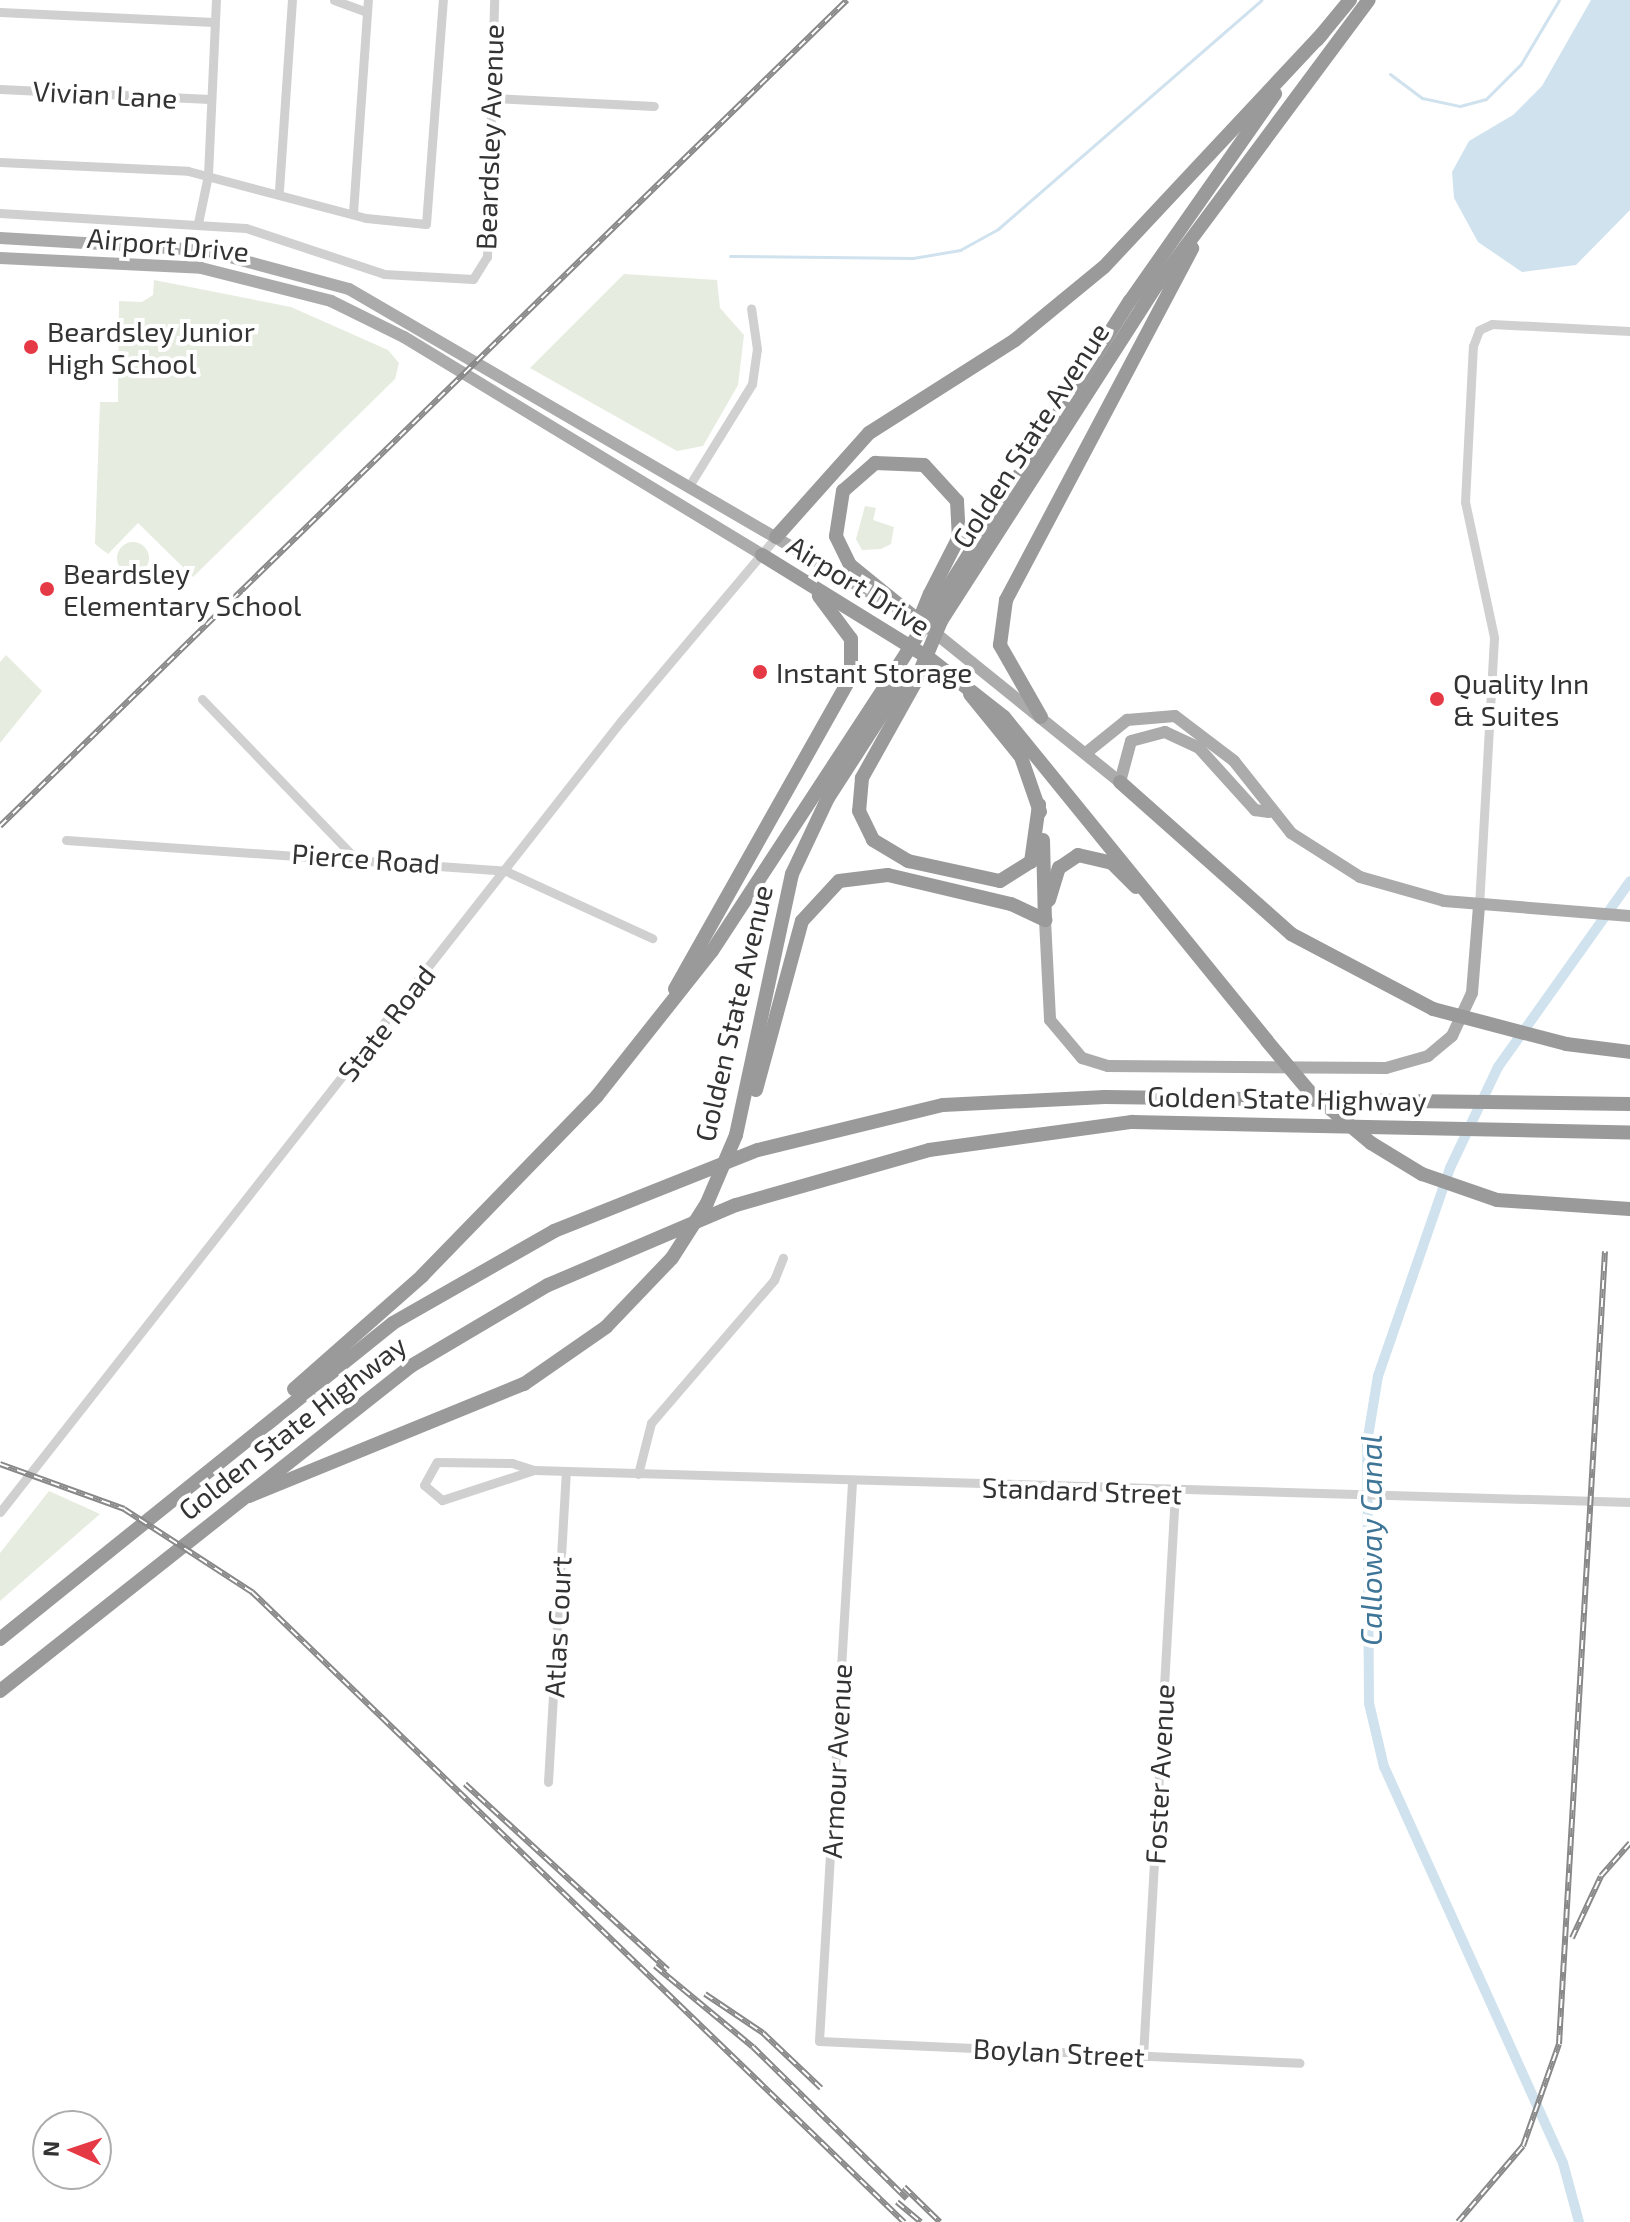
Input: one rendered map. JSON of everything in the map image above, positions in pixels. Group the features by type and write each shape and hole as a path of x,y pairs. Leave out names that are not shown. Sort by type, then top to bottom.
{"highway":[{"name":"Golden State Avenue","path":"234,1503 524,1384 606,1327 672,1258 725,1167 737,1135 788,885 818,817 904,673 941,600 1167,246 1350,0"},
{"name":"Golden State Avenue","path":"204,1469 494,1206 659,1021 941,621 941,600 1226,187 1369,0"},
{"path":"776,537 869,433 1015,340 1104,267 1322,34"},
{"path":"1041,717 1000,645 1006,600 1226,187"},
{"path":"920,622 850,565 836,536 843,491 875,463 924,465 957,501 959,537 941,600"},
{"name":"Airport Drive","path":"762,555 962,683 1068,788 1309,1091 1371,1143 1422,1174 1497,1200 1630,1209"},
{"path":"659,1021 855,666 851,639 814,589"},
{"path":"904,673 862,778 859,811 873,840 908,861 1000,881 1031,862 1039,805"},
{"path":"962,683 1021,757 1039,805 1045,920"},
{"name":"Airport Drive","path":"1120,782 1291,934 1433,1009 1566,1044 1630,1052"},
{"path":"1045,920 1059,868 1070,856 1087,855 1119,869 1190,943"},
{"path":"737,1135 802,921 829,887 879,874 1011,904 1045,920"},
{"name":"Golden State Highway","path":"0,1639 204,1469 393,1323 473,1275 596,1212 758,1150 943,1105 1294,1099 1630,1104"},
{"name":"Golden State Highway","path":"0,1691 355,1405 461,1334 610,1255 736,1205 974,1141 1132,1122 1295,1121 1630,1132"}],"main road":[{"name":"Airport Drive","path":"0,238 204,250 319,277 409,319 920,622 1120,782"},
{"name":"Airport Drive","path":"0,258 201,268 331,301 404,337 762,555"},
{"path":"1086,753 1127,720 1175,716 1234,761 1269,812 1307,846 1360,877 1479,906 1575,915 1630,916"},
{"path":"1120,782 1131,741 1165,732 1199,748 1255,810 1269,812"},
{"path":"1045,920 1050,1020 1082,1058 1108,1066 1386,1068 1416,1062 1452,1036 1472,993 1479,906"}],"street":[{"path":"0,213 198,223 208,175 217,0"},
{"path":"279,190 292,0"},
{"path":"334,0 367,12"},
{"path":"353,213 368,0"},
{"path":"0,162 208,175 279,190 353,213 415,227 431,217 443,0"},
{"name":"Beardsley Avenue","path":"198,223 275,235 384,274 460,279 480,272 487,257 494,0"},
{"path":"0,12 214,22"},
{"name":"Vivian Lane","path":"0,89 210,99"},
{"path":"492,98 654,106"},
{"path":"689,486 752,384 751,308"},
{"path":"1479,906 1494,637 1465,502 1479,330 1492,324 1630,331"},
{"name":"State Road","path":"0,1512 506,871 776,537"},
{"path":"202,699 353,856"},
{"name":"Pierce Road","path":"66,840 353,856 506,871 652,938"},
{"path":"638,1474 651,1423 774,1280 783,1258"},
{"name":"Standard Street","path":"534,1470 442,1500 424,1485 431,1467 448,1460 566,1472 1339,1498 1630,1502"},
{"name":"Atlas Court","path":"548,1782 566,1472"},
{"name":"Armour Avenue","path":"819,2041 852,1482"},
{"name":"Foster Avenue","path":"1143,2056 1175,1492"},
{"name":"Boylan Street","path":"819,2041 1299,2063"}],"shaded area":[{"path":"624,274 717,280 720,308 744,335 738,385 703,446 677,451 530,368"},
{"path":"154,280 291,307 388,350 399,363 395,379 193,577 138,523 108,554 95,544 100,402 118,402 119,301 142,302 153,295"},
{"path":"865,506 876,508 873,520 894,527 891,544 881,549 862,550 856,539"},
{"path":"133,542 144,547 149,558 144,569 133,574 122,569 117,558 122,547"},
{"path":"6,655 42,691 0,743 0,662"},
{"path":"49,1491 100,1514 0,1601 0,1553"}],"water":[{"path":"1591,0 1630,0 1630,210 1576,265 1522,272 1478,242 1454,198 1452,172 1469,141 1513,115 1542,86"}],"waterway":[{"path":"730,256 913,258 960,250 998,229 1261,0"},
{"path":"1390,74 1422,98 1460,106 1486,99 1521,64 1559,0"},
{"name":"Calloway Canal","path":"1579,2222 1563,2163 1384,1767 1369,1703 1367,1443 1378,1376 1450,1168 1498,1067 1630,881"}],"railway":[{"path":"0,826 847,0"},
{"path":"1458,2222 1523,2146 1559,2044 1605,1251"},
{"path":"0,1464 124,1509 252,1592 904,2222"},
{"path":"465,1784 668,1970"},
{"path":"1572,1938 1601,1876 1630,1843"},
{"path":"655,1966 753,2047 907,2199"},
{"path":"705,1994 763,2033 821,2088"},
{"path":"904,2187 940,2222"},
{"path":"897,2202 921,2222"}],"place":[{"name":"Beardsley Junior High School","path":"31,347"},
{"name":"Beardsley Elementary School","path":"47,589"},
{"name":"Instant Storage","path":"760,672"},
{"name":"Quality Inn & Suites","path":"1437,699"}]}
